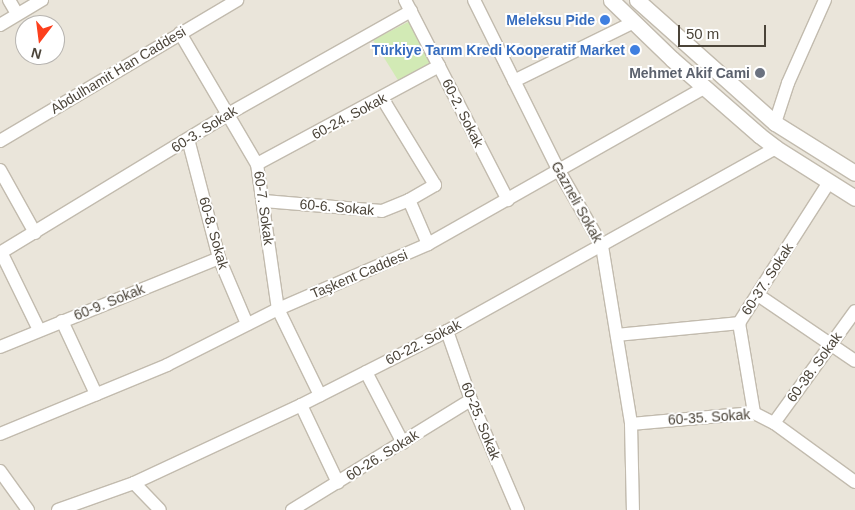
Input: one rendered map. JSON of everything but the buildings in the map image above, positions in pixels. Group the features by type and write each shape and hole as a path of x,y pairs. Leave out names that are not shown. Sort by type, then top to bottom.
{"street":[{"path":"8,0 17,14"},
{"path":"0,25 42,0"},
{"name":"Abdulhamit Han Caddesi","path":"0,141 237,0"},
{"name":"Gazneli Sokak","path":"474,0 558,169 602,246 631,424 633,510"},
{"path":"611,0 704,88 776,148 855,198"},
{"path":"774,123 788,84 825,0"},
{"path":"643,2 774,123 855,173"},
{"name":"60-2. Sokak","path":"408,6 508,200"},
{"name":"60-3. Sokak","path":"0,252 35,233 408,6"},
{"path":"514,81 634,22"},
{"name":"60-7. Sokak","path":"180,33 230,113 257,164 264,201 278,309 320,394"},
{"name":"60-24. Sokak","path":"257,164 439,66"},
{"name":"Taşkent Caddesi","path":"0,434 167,365 278,309 428,244 704,88"},
{"name":"60-6. Sokak","path":"264,201 382,211 409,200 435,185 382,98"},
{"name":"60-8. Sokak","path":"188,139 219,258 248,324"},
{"name":"60-22. Sokak","path":"58,510 134,483 301,405 448,331 776,148"},
{"path":"0,170 35,233"},
{"name":"60-37. Sokak","path":"617,335 739,323 828,182"},
{"path":"409,200 428,244"},
{"path":"0,252 38,330"},
{"name":"60-9. Sokak","path":"0,347 219,258"},
{"path":"758,295 855,361"},
{"name":"60-38. Sokak","path":"774,423 855,311"},
{"path":"62,321 96,394"},
{"path":"739,323 754,412"},
{"name":"60-25. Sokak","path":"448,331 471,400 518,510"},
{"path":"366,372 403,443"},
{"name":"60-26. Sokak","path":"292,510 471,400"},
{"path":"301,405 338,483"},
{"name":"60-35. Sokak","path":"631,424 754,412 774,423 855,482"},
{"path":"0,471 28,510"},
{"path":"134,483 160,510"}],"shaded area":[{"path":"0,0 855,0 855,510 0,510"}],"green space":[{"path":"412,20 433,66 401,85 373,40"}],"place":[{"name":"Meleksu Pide","path":"605,20"},
{"name":"Türkiye Tarım Kredi Kooperatif Market","path":"635,50"},
{"name":"Mehmet Akif Cami","path":"760,73"}]}
